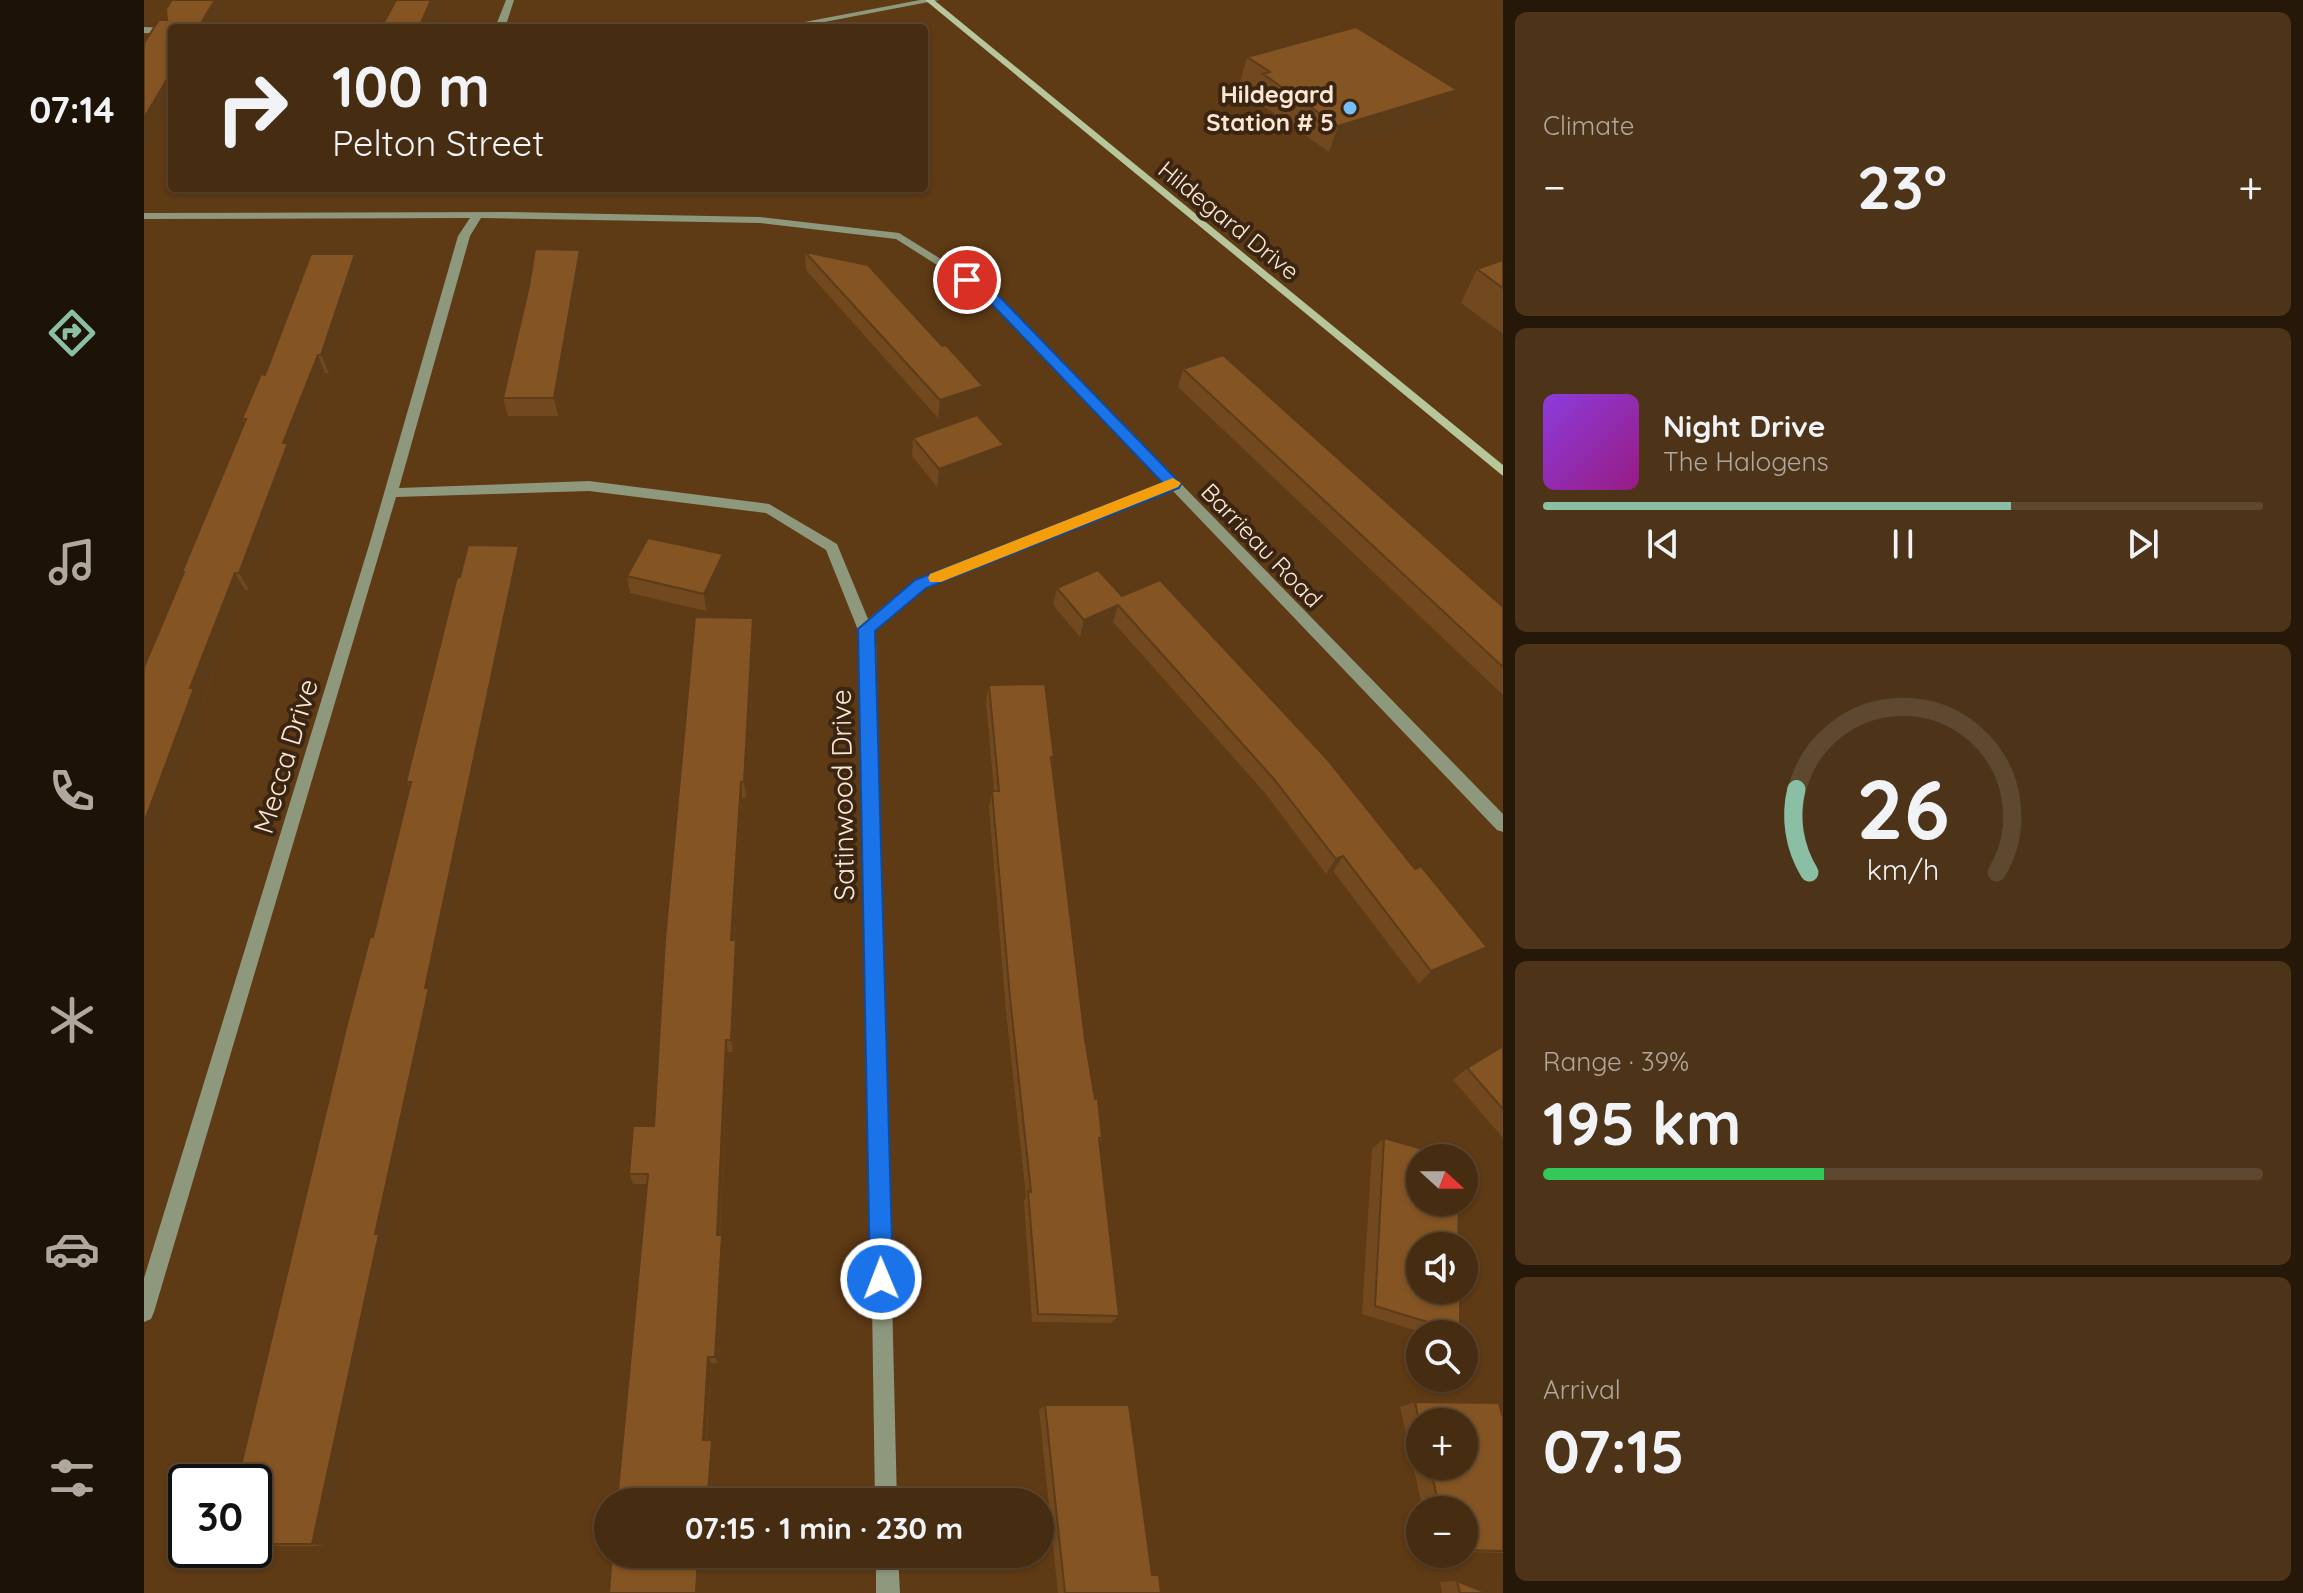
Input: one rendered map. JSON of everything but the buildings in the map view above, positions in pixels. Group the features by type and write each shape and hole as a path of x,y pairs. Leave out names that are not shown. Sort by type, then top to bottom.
{"street":[{"path":"501,24 510,0"},
{"path":"800,24 931,0"},
{"name":"Hildegard Drive","path":"931,0 1503,472"},
{"path":"144,30 168,31"},
{"name":"Barrieau Road","path":"144,216 509,215 760,220 899,236 990,294 1503,825"},
{"name":"Mecca Drive","path":"144,1312 391,493 464,236 476,217"},
{"path":"866,629 920,584 1174,484"},
{"name":"Satinwood Drive","path":"391,493 589,486 769,509 832,547 866,629 886,1488"},
{"path":"887,1568 888,1593"}],"slow traffic":[{"path":"936,578 1173,483"}],"place":[{"name":"Hildegard Station # 5","path":"1350,108"}],"route":[{"path":"881,1279 869,640 866,629 920,584 1174,484 990,294 967,280"}]}
